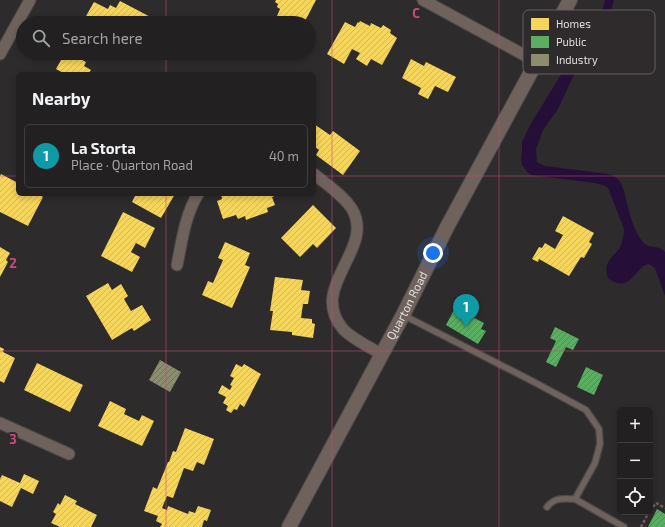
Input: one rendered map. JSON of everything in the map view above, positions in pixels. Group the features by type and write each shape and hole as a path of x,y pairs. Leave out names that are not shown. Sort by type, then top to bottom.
{"street":[{"path":"21,16 30,0"},
{"path":"423,0 523,54"},
{"name":"Quarton Road","path":"565,10 570,0"},
{"path":"1,49 16,24"},
{"name":"Quarton Road","path":"289,527 403,315 447,227 530,74"},
{"path":"316,176 345,200 352,210 356,221 357,233 354,245 336,284 332,298 336,317 343,329 381,354"},
{"path":"177,265 186,223 193,202 197,196"},
{"path":"0,423 69,454"}],"lane":[{"path":"403,315 586,410 599,429 600,444 595,463 575,499"},
{"path":"547,507 552,501 575,499 624,527"}],"path":[{"path":"653,507 656,503 665,508"},
{"path":"641,527 648,515"}],"shaded area":[{"path":"605,0 614,0 611,10 601,10"},
{"path":"561,74 575,74 558,109 543,130 536,149 537,162 545,166 609,174 618,179 623,187 632,221 640,238 645,244 659,248 665,252 665,296 655,268 649,264 640,269 627,282 622,284 616,283 608,278 606,268 607,264 620,247 624,229 608,188 595,183 531,175 527,172 522,165 521,159 522,142 530,125"}],"building: Homes":[{"path":"276,0 316,0 308,16 277,16 280,9 277,7 278,4 275,2"},
{"path":"120,1 149,16 86,16 94,2 108,9 110,5 116,8"},
{"path":"360,21 370,26 371,23 381,28 383,25 391,30 390,33 397,38 382,65 371,59 367,66 356,59 360,53 352,49 344,64 327,54 345,22 355,27"},
{"path":"411,59 424,66 426,62 456,77 448,92 435,86 428,99 418,94 421,88 402,78"},
{"path":"61,60 82,60 86,62 84,66 91,70 90,72 61,72 56,69"},
{"path":"316,125 330,135 333,131 360,151 343,175 316,155 319,150 316,148"},
{"path":"1,174 16,182 16,196 43,197 28,226 0,212"},
{"path":"135,196 174,196 161,218 132,202"},
{"path":"221,196 275,196 272,197 275,205 267,208 268,212 246,220 245,216 238,219 236,215 223,219 217,201 222,199"},
{"path":"313,205 336,228 317,248 313,244 300,257 281,238"},
{"path":"123,212 155,228 145,248 136,243 131,252 140,257 132,272 101,256"},
{"path":"563,216 594,233 589,242 592,244 584,258 581,257 569,276 539,259 538,262 532,259 539,247 542,248 545,243 555,249 563,235 555,231"},
{"path":"225,242 250,253 245,265 250,267 232,308 202,295 208,281 213,283 223,260 218,258"},
{"path":"0,247 10,253 6,260 8,262 0,277"},
{"path":"275,277 303,280 301,290 310,291 308,304 303,304 301,318 312,319 312,323 315,324 313,338 292,335 292,332 270,330 273,311 270,311"},
{"path":"108,283 112,290 121,284 128,296 124,299 131,311 142,305 151,320 134,331 132,328 112,340 86,296"},
{"path":"0,347 4,349 3,352 15,358 4,383 0,381"},
{"path":"37,363 83,385 70,412 24,390"},
{"path":"236,364 242,367 244,364 261,374 244,407 240,404 237,410 234,409 231,413 226,410 228,406 223,403 226,397 218,393 222,385 230,390 232,386 230,385 234,378 230,376"},
{"path":"110,401 126,409 124,414 139,421 142,415 154,421 142,446 98,426"},
{"path":"185,428 214,439 204,465 197,462 193,471 184,468 173,498 167,496 162,508 167,510 168,506 188,514 189,511 195,513 198,506 211,510 207,521 204,520 202,527 160,527 162,524 156,521 158,516 144,511 153,487 157,489 173,451 176,452"},
{"path":"24,474 39,481 33,494 21,488 12,507 0,501 0,479 2,475 20,483"},
{"path":"65,495 77,501 75,504 97,515 91,527 60,527 51,523 56,514 53,512 58,503 60,505"}],"building: Public":[{"path":"455,308 484,323 481,329 486,331 478,344 446,325"},
{"path":"555,327 579,339 573,350 566,347 556,367 546,362 556,341 550,338"},
{"path":"586,367 603,375 594,395 577,387"},
{"path":"657,509 665,514 665,527 648,527"}],"building: Industry":[{"path":"160,360 181,372 170,392 149,380"}],"place":[{"name":"La Storta","path":"466,327"}]}
